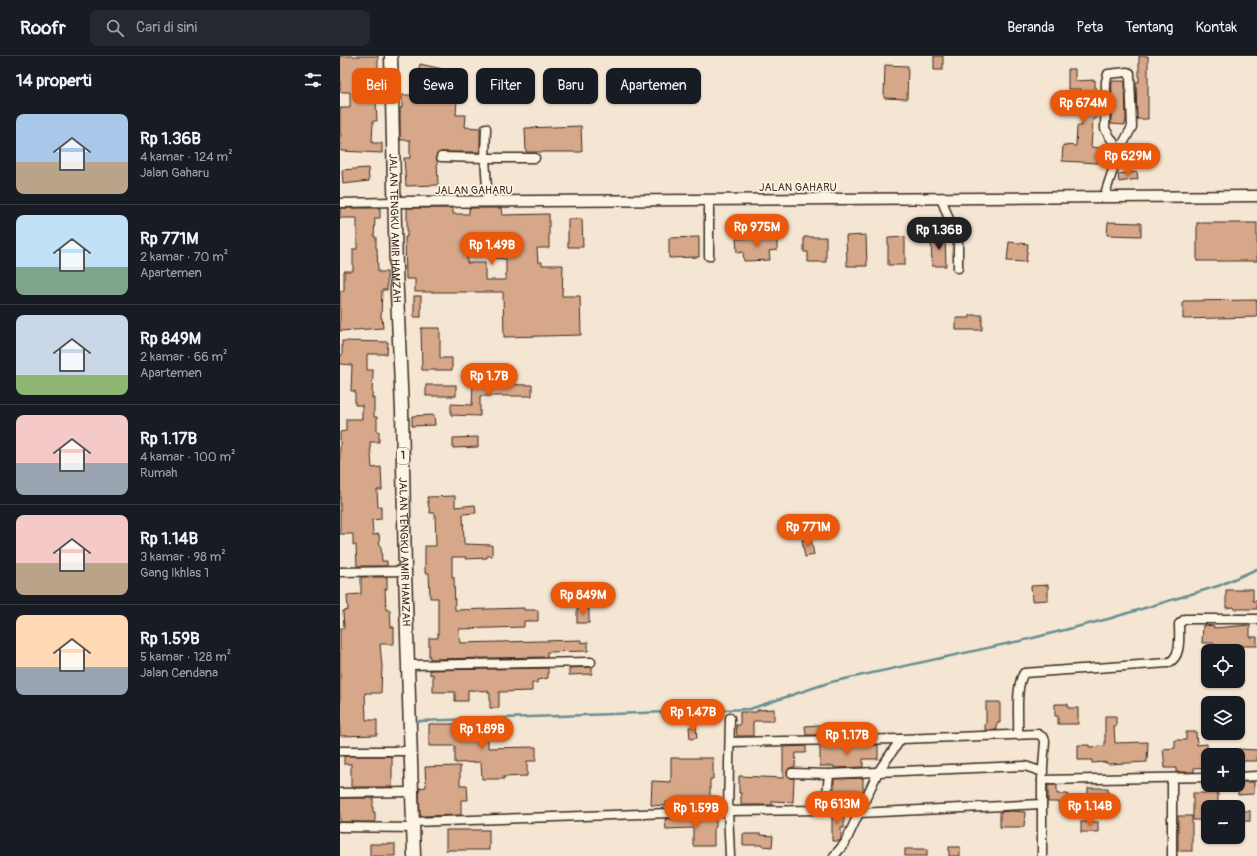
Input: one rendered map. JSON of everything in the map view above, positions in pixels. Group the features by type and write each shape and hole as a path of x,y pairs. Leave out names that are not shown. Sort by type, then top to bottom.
{"main road":[{"name":"JALAN TENGKU AMIR HAMZAH","path":"391,56 414,856"}],"street":[{"path":"1104,197 1119,151 1132,128 1133,123 1130,76 1128,72 1108,74 1106,81 1105,129 1119,151"},
{"path":"486,128 485,158 488,202"},
{"path":"442,157 534,158"},
{"name":"JALAN GAHARU","path":"340,203 1257,196"},
{"path":"941,198 958,243 958,268"},
{"path":"708,200 709,256"},
{"path":"340,572 405,571"},
{"path":"1018,734 1019,695 1021,678 1024,673 1168,663 1176,658 1178,650 1179,624 1185,619 1257,619"},
{"path":"408,665 591,662"},
{"path":"730,718 728,811 730,856"},
{"path":"730,742 901,739 1038,734 1044,738 1045,752 1042,776 1042,856"},
{"path":"834,856 845,843 878,772 901,739"},
{"path":"340,752 411,751"},
{"path":"792,773 829,774 1024,766 1042,776 1201,777"},
{"path":"340,827 728,811 823,810 826,805 829,774"},
{"path":"1245,777 1257,776"},
{"path":"1172,778 1172,856"},
{"path":"340,793 412,792"},
{"path":"859,813 1042,804"}],"building":[{"path":"340,56 378,56 378,68 352,68 352,104 376,104 377,121 373,121 372,143 382,143 382,153 341,151 340,108 350,108 350,92 340,92"},
{"path":"934,56 943,56 943,70 934,70"},
{"path":"1139,56 1148,56 1148,119 1137,119 1136,82 1139,82"},
{"path":"420,64 438,68 419,68"},
{"path":"885,65 908,66 907,99 884,98"},
{"path":"1068,69 1075,69 1075,81 1095,80 1096,119 1093,119 1091,147 1099,148 1098,163 1062,161 1063,145 1076,146 1077,126 1082,126 1081,89 1068,89"},
{"path":"1112,81 1125,81 1125,125 1111,124"},
{"path":"402,95 409,95 409,104 457,104 456,115 466,115 465,127 480,128 480,152 441,152 437,154 436,157 438,185 406,186 404,158 410,158 410,140 400,140 400,108 402,108"},
{"path":"581,126 582,152 526,152 525,128"},
{"path":"368,168 369,181 343,184 342,170"},
{"path":"1137,172 1138,179 1119,182 1118,174"},
{"path":"340,208 380,208 380,218 375,218 374,237 376,237 378,272 387,272 387,290 382,290 381,318 383,328 340,331 340,291 344,291 344,271 353,271 353,249 357,249 357,218 340,218"},
{"path":"407,208 453,208 453,214 469,214 469,208 501,208 502,215 549,214 549,248 537,248 538,262 542,262 542,265 563,265 562,296 580,296 581,335 504,337 503,292 415,292 415,279 406,279 405,237 407,237","holes":["492,244 492,258 506,259 506,280 485,280 485,263 467,263 467,245"]},
{"path":"568,219 582,219 583,247 568,247"},
{"path":"1108,222 1141,223 1141,236 1107,235"},
{"path":"1197,223 1257,223 1257,261 1197,261"},
{"path":"866,235 867,266 847,266 846,236"},
{"path":"945,235 946,266 932,266 931,236"},
{"path":"777,236 777,250 769,251 770,260 744,261 743,252 737,253 736,239"},
{"path":"699,237 699,257 669,258 669,238"},
{"path":"804,237 826,237 826,262 808,262 808,252 804,252"},
{"path":"905,237 905,265 888,265 888,238"},
{"path":"1009,242 1028,244 1026,262 1007,261"},
{"path":"414,296 421,296 421,317 414,317"},
{"path":"1257,300 1257,317 1183,319 1183,301"},
{"path":"970,315 982,315 982,330 956,330 956,318 970,318"},
{"path":"421,328 440,328 440,358 452,358 452,370 422,370"},
{"path":"342,341 388,342 387,354 367,354 367,370 373,370 372,398 374,398 374,417 377,417 377,431 379,431 379,442 370,442 372,468 381,467 382,490 377,490 378,507 381,506 381,519 372,520 373,535 379,534 382,561 387,561 387,566 357,566 356,545 353,545 353,534 340,534 340,432 346,431 346,419 362,419 362,405 355,405 355,391 351,391 352,365 340,364 340,355 342,355"},
{"path":"473,384 532,385 532,396 480,396 480,416 451,415 451,404 472,405"},
{"path":"426,385 456,385 456,396 426,396"},
{"path":"434,415 435,425 412,426 412,416"},
{"path":"478,437 478,447 453,448 453,438"},
{"path":"455,496 455,507 475,505 476,513 463,514 464,544 492,545 492,556 487,556 487,558 466,559 466,557 452,557 455,610 524,608 524,610 538,610 538,621 524,621 524,627 459,629 460,643 581,640 581,643 588,642 588,651 547,652 547,657 430,659 429,638 438,638 438,598 430,598 429,573 425,573 425,546 436,546 435,513 430,513 427,497"},
{"path":"811,539 814,555 805,557 802,540"},
{"path":"361,577 387,577 387,589 385,589 386,610 390,610 391,627 394,627 394,644 380,644 382,666 381,693 365,693 366,720 377,720 377,735 340,736 340,628 344,628 343,611 348,610 347,595 361,594"},
{"path":"1048,585 1048,600 1032,601 1031,586"},
{"path":"1253,589 1253,601 1257,601 1257,609 1234,609 1234,607 1226,608 1226,590"},
{"path":"577,609 589,609 589,623 577,623"},
{"path":"1203,625 1214,626 1214,628 1250,625 1250,637 1257,637 1257,646 1245,646 1245,644 1202,643"},
{"path":"592,667 592,674 569,675 569,668"},
{"path":"548,668 548,678 537,680 537,683 532,683 532,691 499,692 499,708 490,708 490,693 488,693 488,691 468,690 468,701 455,701 455,692 433,692 433,674 430,675 430,670"},
{"path":"986,702 1000,702 1000,723 997,723 997,730 985,730"},
{"path":"1055,704 1068,704 1068,708 1078,708 1078,724 1058,724 1058,716 1055,716"},
{"path":"774,709 774,721 754,721 753,736 737,736 736,725 740,725 740,712 757,712 757,710"},
{"path":"1105,716 1116,716 1116,727 1114,727 1115,743 1148,742 1147,762 1109,764 1104,762 1092,763 1092,760 1078,760 1078,745 1089,745 1089,747 1105,746"},
{"path":"460,720 483,720 484,734 488,734 488,748 536,747 536,761 527,761 527,776 503,777 504,779 482,779 481,762 455,763 455,746 429,746 429,724 460,724"},
{"path":"820,725 821,735 806,735 805,726"},
{"path":"689,727 696,727 697,738 690,739"},
{"path":"1186,732 1196,732 1197,745 1207,744 1207,748 1201,748 1201,768 1194,768 1194,772 1176,772 1176,768 1165,768 1163,749 1175,748 1175,740 1186,740"},
{"path":"878,745 878,759 863,759 863,767 834,768 834,766 820,766 820,746"},
{"path":"806,746 806,753 796,753 795,767 789,768 787,772 789,777 794,779 793,802 772,801 772,805 741,805 739,776 783,778 783,747"},
{"path":"1245,749 1257,750 1257,761 1245,761"},
{"path":"344,756 392,756 392,787 351,787 351,764 344,764"},
{"path":"671,758 713,758 713,779 710,779 710,799 687,799 687,802 666,802 666,806 651,805 652,781 671,782"},
{"path":"460,766 460,785 467,785 468,800 461,800 461,815 420,816 419,788 426,787 425,767"},
{"path":"863,778 863,792 859,799 854,799 854,790 834,790 834,779"},
{"path":"1245,782 1254,782 1254,794 1238,795 1238,792 1245,792"},
{"path":"1048,785 1057,785 1057,794 1068,794 1067,806 1059,806 1059,802 1048,802"},
{"path":"1088,788 1108,788 1108,804 1100,804 1100,801 1088,801"},
{"path":"1193,793 1218,793 1218,800 1201,800 1201,820 1193,820"},
{"path":"340,798 373,798 375,822 340,822"},
{"path":"1245,811 1250,811 1250,821 1245,821"},
{"path":"832,812 844,812 844,828 841,828 840,841 832,841"},
{"path":"1000,812 1025,812 1024,827 1000,827"},
{"path":"1178,816 1192,816 1192,851 1178,851"},
{"path":"716,817 716,827 714,828 714,846 693,846 693,828 666,829 665,819"},
{"path":"1081,822 1098,822 1098,832 1081,832"},
{"path":"446,830 489,830 489,850 446,850"},
{"path":"743,834 773,836 772,847 763,845 743,845"},
{"path":"370,844 395,844 395,856 370,856"},
{"path":"949,847 960,847 960,856 949,856"},
{"path":"905,849 927,849 927,856 905,856"}],"waterway":[{"path":"419,721 750,709 831,682 1029,639 1108,619 1218,586 1257,569"}]}
